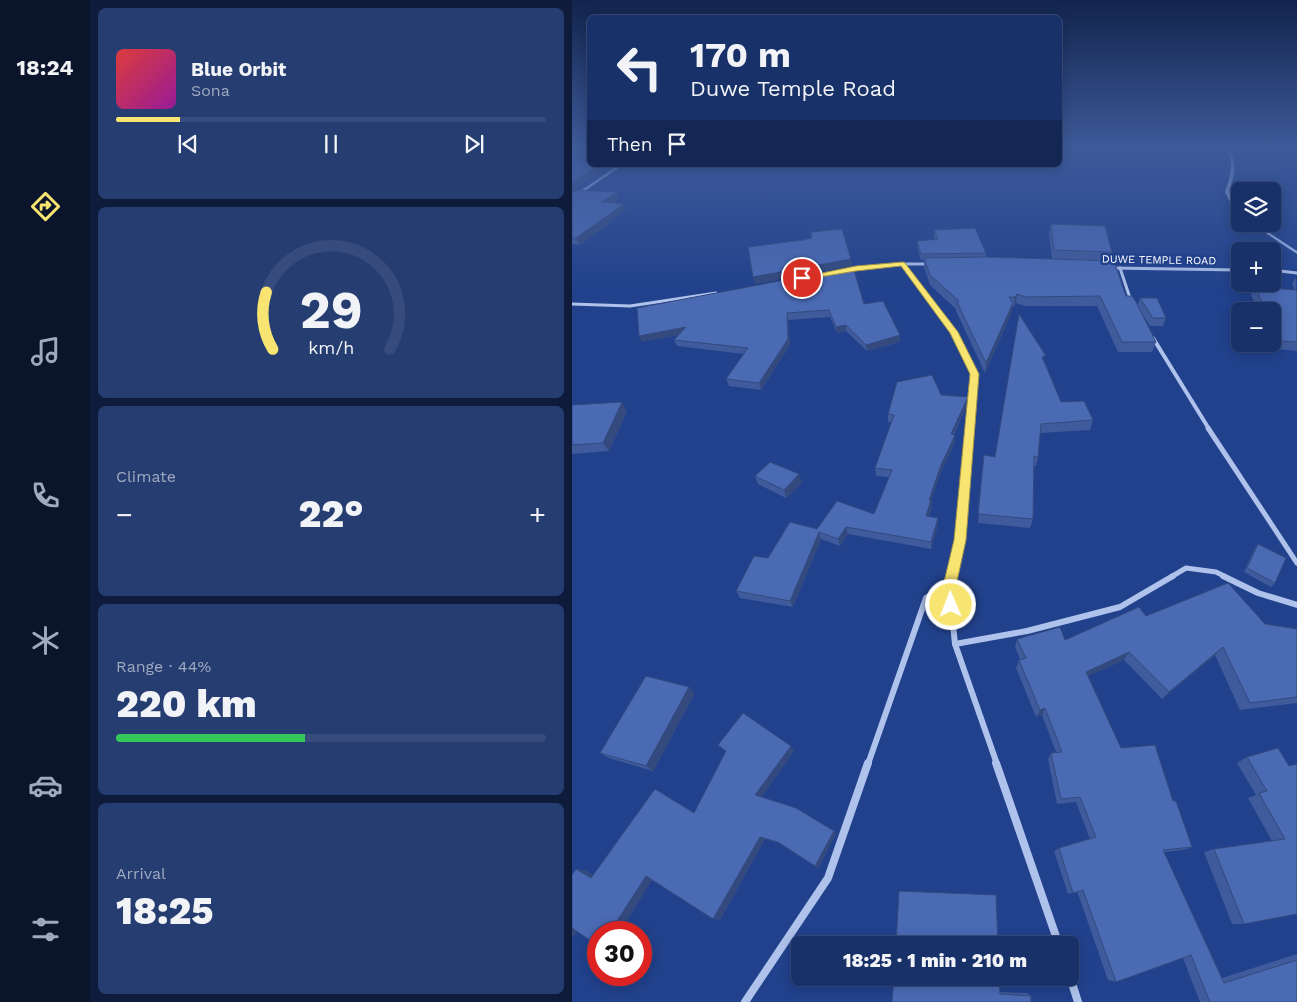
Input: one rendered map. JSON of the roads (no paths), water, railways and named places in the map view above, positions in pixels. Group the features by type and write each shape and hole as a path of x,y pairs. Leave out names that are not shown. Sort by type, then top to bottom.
{"street":[{"path":"903,264 954,332 974,374 960,540 949,586 954,644 1056,936"},
{"path":"838,272 903,264 932,264"},
{"name":"DUWE TEMPLE ROAD","path":"1110,268 1231,270"},
{"path":"1120,268 1131,302 1136,310"},
{"path":"1281,271 1296,273"},
{"path":"572,304 630,306 720,292"},
{"path":"1151,336 1186,394 1296,563"},
{"path":"954,644 1026,631 1120,607 1186,568 1216,572 1258,593 1296,605"},
{"path":"745,1002 828,878 926,598 949,586"},
{"path":"1073,986 1078,1002"}],"waterway":[{"path":"1229,196 1231,200"},
{"path":"1266,232 1297,253"}]}
